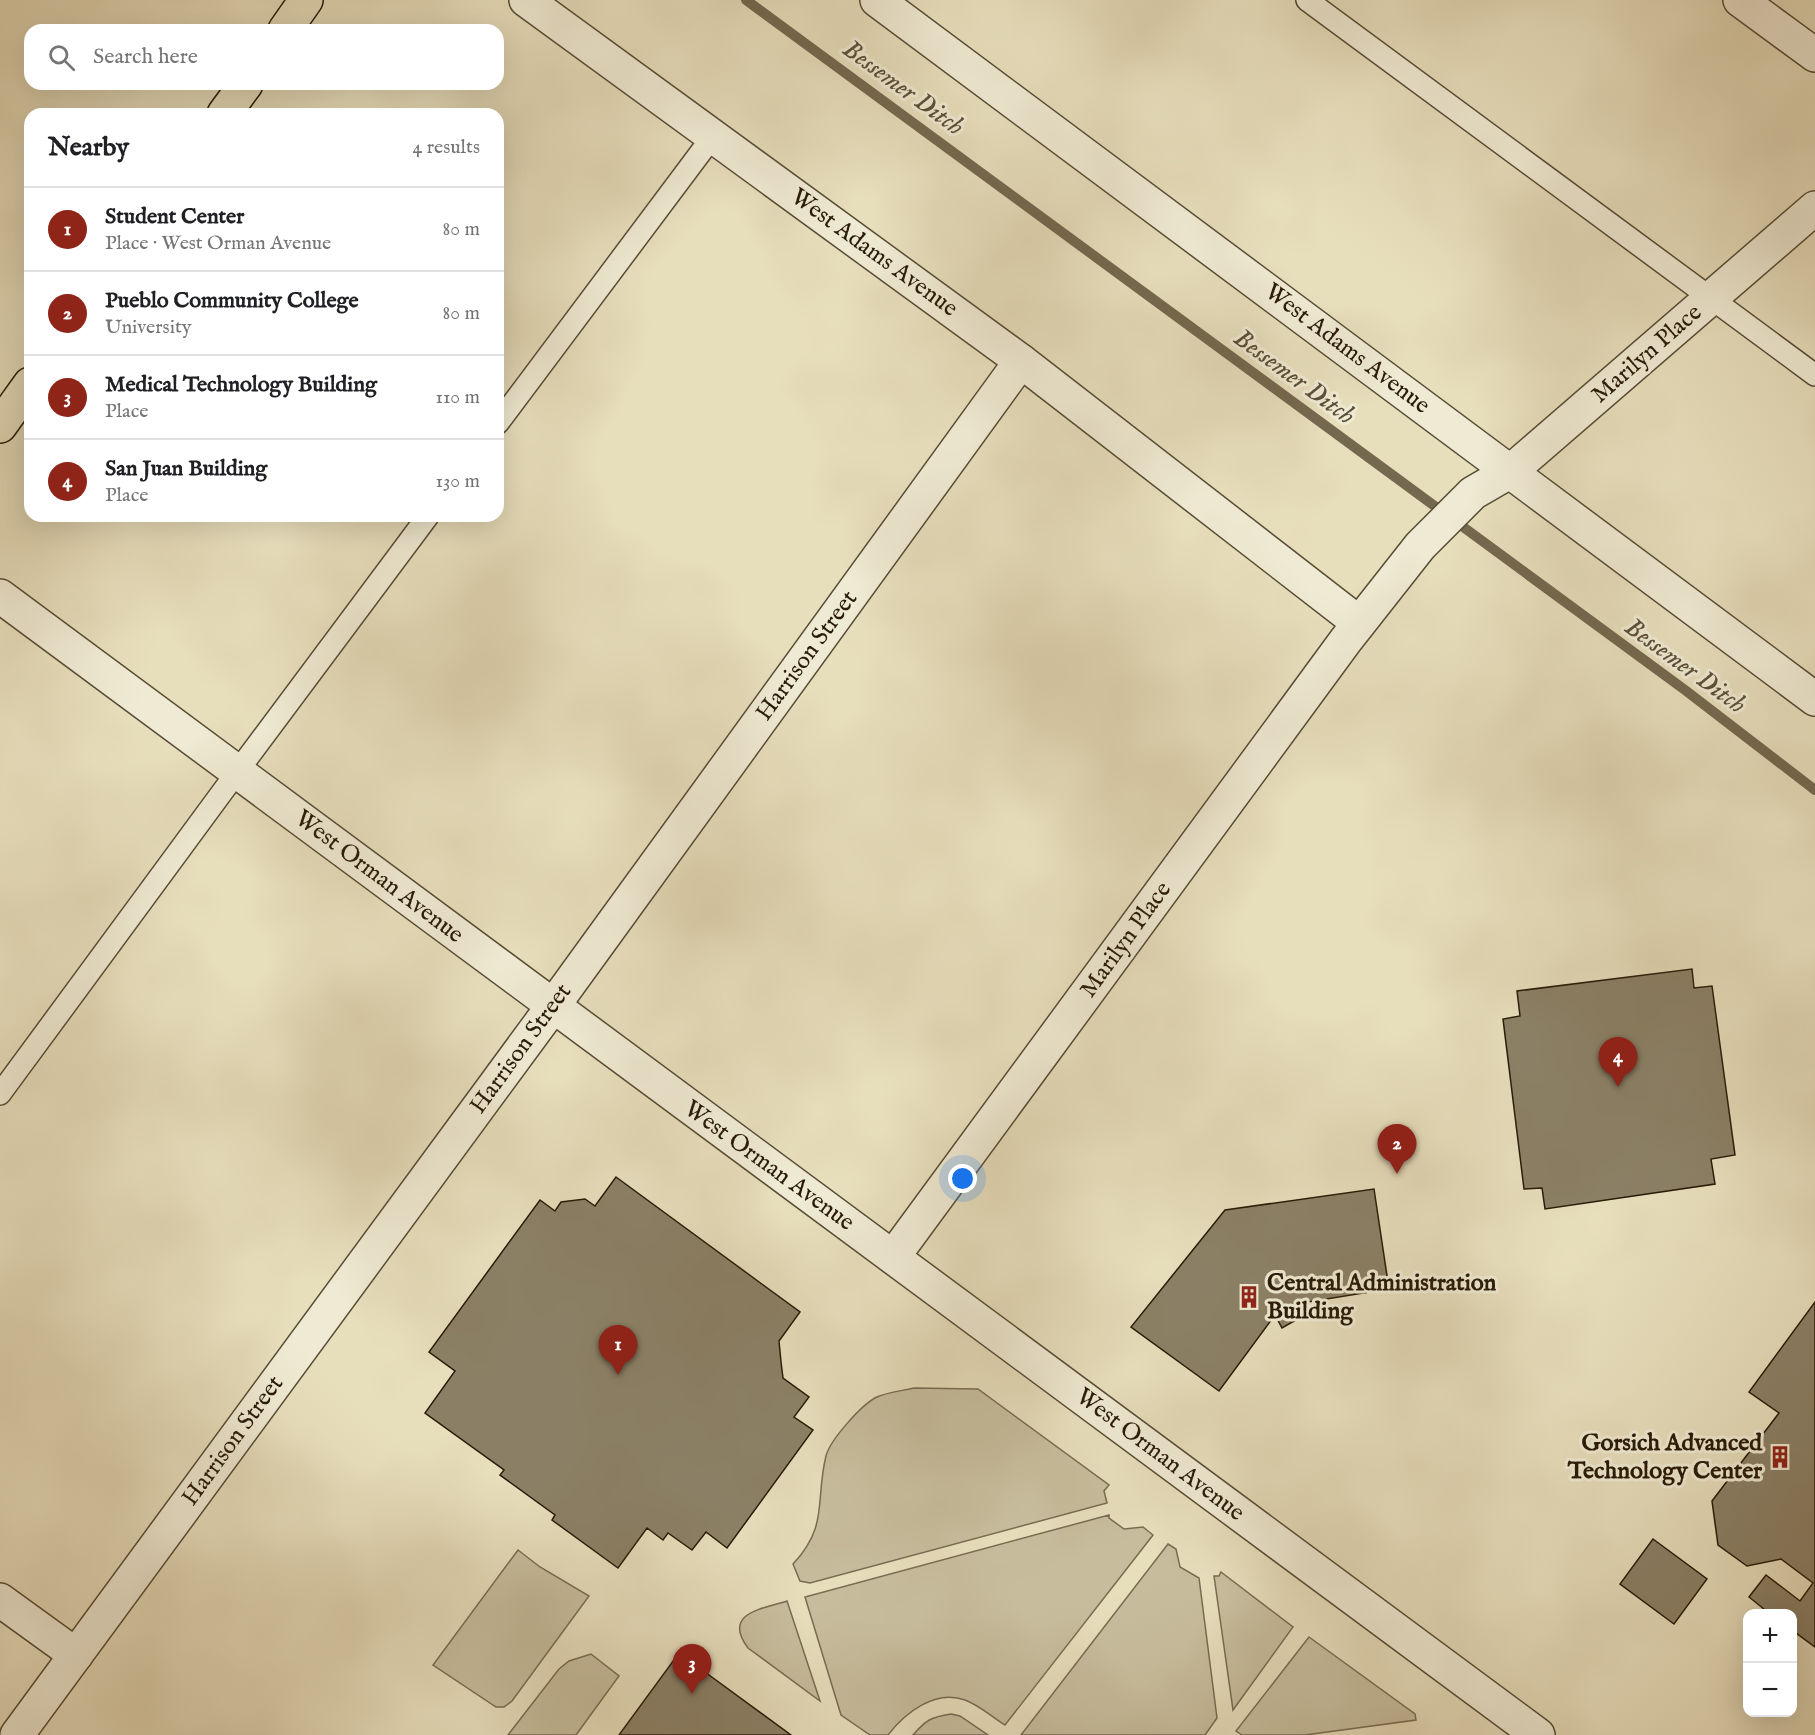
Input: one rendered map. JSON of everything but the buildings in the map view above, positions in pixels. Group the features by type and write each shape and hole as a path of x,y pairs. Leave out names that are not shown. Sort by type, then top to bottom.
{"main road":[{"path":"289,24 306,0"},
{"path":"228,108 242,90"},
{"path":"0,426 24,392"}],"street":[{"name":"West Adams Avenue","path":"526,0 1021,361 1359,623"},
{"name":"West Adams Avenue","path":"877,0 1815,699"},
{"path":"1740,0 1815,55"},
{"name":"Marilyn Place","path":"893,1257 1359,623 1420,546 1473,493 1511,471 1815,208"},
{"name":"Harrison Street","path":"17,1735 553,1006 1021,361"},
{"name":"West Orman Avenue","path":"0,597 1539,1735"},
{"path":"0,1600 76,1655"}],"lane":[{"path":"1307,0 1815,375"},
{"path":"504,415 713,136"},
{"path":"0,1094 424,522"}],"shaded area":[{"path":"914,1388 978,1389 1109,1485 1104,1491 1107,1503 810,1583 800,1581 793,1564 812,1537 816,1525 823,1472 829,1449 847,1423 871,1401 886,1394"},
{"path":"1109,1515 1109,1518 1124,1529 1143,1527 1153,1535 1005,1725 975,1705 954,1697 932,1700 922,1705 912,1711 888,1735 870,1735 841,1715 805,1597"},
{"path":"1168,1544 1176,1549 1180,1567 1199,1578 1217,1718 1205,1735 1021,1735"},
{"path":"518,1550 540,1567 589,1596 512,1701 504,1707 496,1707 433,1665"},
{"path":"1221,1572 1293,1627 1233,1710 1214,1576 1219,1576"},
{"path":"787,1601 820,1701 748,1648 741,1636 742,1620 748,1614"},
{"path":"1309,1637 1415,1714 1416,1720 1305,1735 1242,1735 1236,1731"},
{"path":"591,1654 619,1676 576,1735 508,1735 559,1669 569,1661"},
{"path":"951,1714 960,1716 988,1735 913,1735 929,1720"}],"waterway":[{"name":"Bessemer Ditch","path":"746,0 1685,690 1815,790"}],"place":[{"name":"San Juan Building","path":"1618,1087"},
{"name":"Pueblo Community College","path":"1397,1174"},
{"name":"Central Administration Building","path":"1249,1297"},
{"name":"Student Center","path":"618,1375"},
{"name":"Gorsich Advanced Technology Center","path":"1780,1457"},
{"name":"Medical Technology Building","path":"692,1694"}]}
